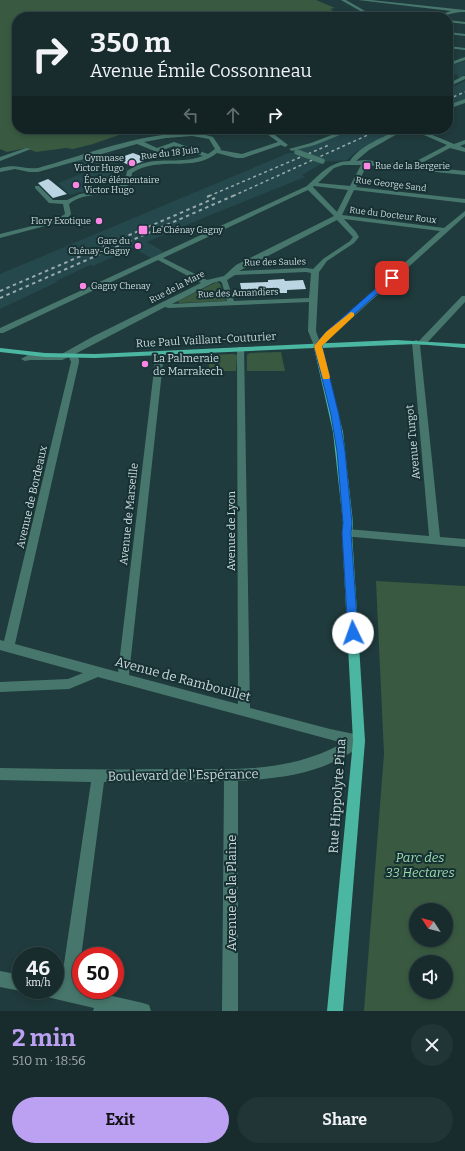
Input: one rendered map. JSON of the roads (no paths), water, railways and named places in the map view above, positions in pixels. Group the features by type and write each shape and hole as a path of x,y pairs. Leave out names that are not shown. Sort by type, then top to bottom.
{"main road":[{"name":"Rue Paul Vaillant-Couturier","path":"0,357 25,358 95,356 419,342 465,346"},
{"name":"Rue Hippolyte Pina","path":"318,346 335,415 341,451 348,523 347,533 359,740 335,1011"},
{"name":"Rue Paul Vaillant-Couturier","path":"0,350 71,356"}],"street":[{"path":"343,0 364,12"},
{"path":"360,0 465,11"},
{"path":"450,12 465,7"},
{"path":"453,22 465,23"},
{"path":"453,34 465,35"},
{"path":"453,48 465,49"},
{"path":"453,61 465,58"},
{"path":"453,83 465,77"},
{"path":"453,105 465,101"},
{"path":"453,107 460,108"},
{"name":"Rue du 18 Juin","path":"0,170 13,167 30,172 138,142 179,134"},
{"name":"Rue du 18 Juin","path":"68,202 83,195 111,192 119,189 128,183 129,172 142,164 153,162 194,161 208,156 216,151 218,146 213,140 201,134"},
{"path":"269,134 281,143 295,150 334,165 365,162 465,173"},
{"path":"295,150 339,134"},
{"path":"352,163 353,159 361,152 394,134"},
{"path":"425,134 465,150"},
{"path":"138,142 157,150 174,144 208,156"},
{"path":"410,167 452,145 458,145 465,142"},
{"path":"216,151 236,156 243,156 281,143"},
{"path":"0,158 28,149"},
{"path":"338,216 365,162"},
{"path":"0,331 312,186 334,165"},
{"path":"312,186 354,232 356,237 352,242 325,260 316,272 312,300 312,331 318,346 329,334 465,213"},
{"name":"Rue George Sand","path":"312,186 352,188 465,202"},
{"path":"0,236 53,223 67,216 66,204 68,202 51,202 37,187"},
{"name":"Rue du Docteur Roux","path":"338,216 446,230"},
{"name":"Rue de la Mare","path":"71,356 166,304 207,283 221,279 235,272 239,267 338,216"},
{"path":"53,223 53,230"},
{"path":"158,257 207,283"},
{"name":"Rue des Saules","path":"235,272 306,270 316,272"},
{"path":"221,279 225,282 231,303"},
{"path":"419,342 465,298"},
{"name":"Rue des Amandiers","path":"166,304 170,306 312,300"},
{"name":"Avenue Turgot","path":"419,342 435,540"},
{"name":"Avenue de Lyon","path":"241,350 244,711"},
{"name":"Avenue de Marseille","path":"124,677 160,353"},
{"name":"Avenue de Bordeaux","path":"5,646 71,356"},
{"path":"347,533 465,543"},
{"name":"Avenue de Rambouillet","path":"5,646 99,672 124,677 330,735 359,740"},
{"path":"0,687 69,684 99,672"},
{"name":"Boulevard de l'Espérance","path":"0,774 98,776 232,775 270,773 291,770 326,759 359,740"},
{"name":"Avenue de la Plaine","path":"230,1011 232,775"},
{"path":"68,994 98,776"},
{"path":"0,979 12,981"},
{"path":"64,993 104,1007 143,1011"}],"railway":[{"path":"453,97 465,92"},
{"path":"233,196 370,134"},
{"path":"209,196 329,145"},
{"path":"0,298 235,195"},
{"path":"0,291 215,198"}],"place":[{"name":"Gymnase Victor Hugo","path":"132,163"},
{"name":"Rue de la Bergerie","path":"367,166"},
{"name":"École élémentaire Victor Hugo","path":"76,185"},
{"name":"Flory Exotique","path":"99,221"},
{"name":"Le Chénay Gagny","path":"143,230"},
{"name":"Gare du Chénay-Gagny","path":"138,246"},
{"name":"Gagny Chenay","path":"83,286"},
{"name":"La Palmeraie de Marrakech","path":"145,364"}],"park label":[{"name":"Parc des 33 Hectares","path":"420,864"}]}
